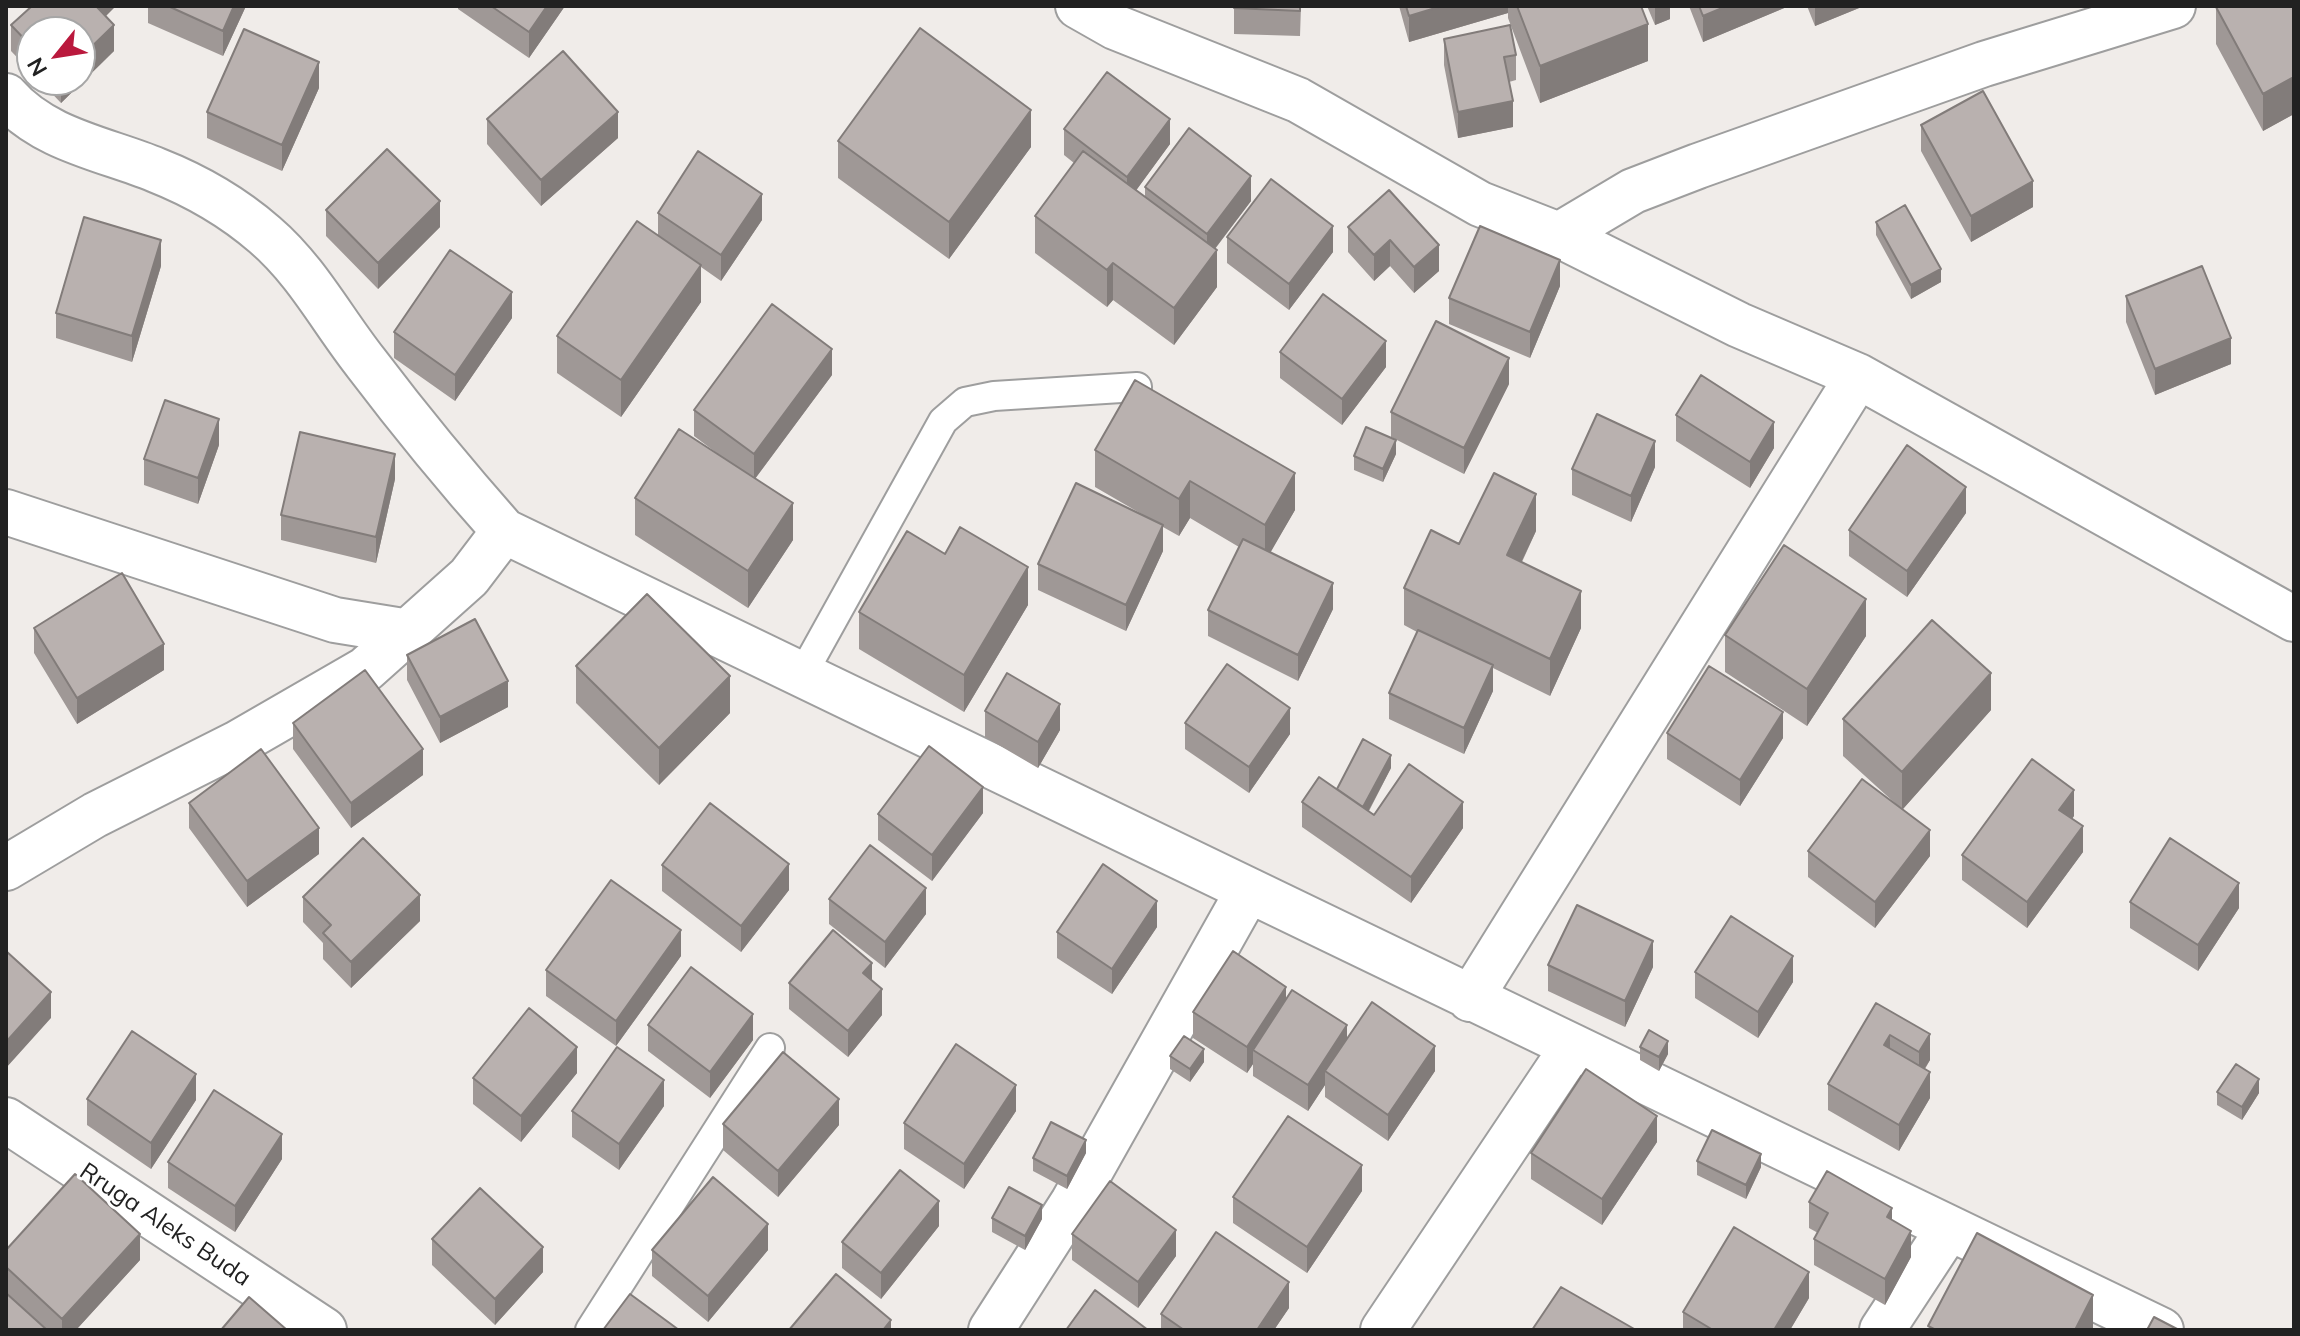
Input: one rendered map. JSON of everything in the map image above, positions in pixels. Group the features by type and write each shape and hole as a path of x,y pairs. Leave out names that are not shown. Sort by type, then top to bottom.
{"street":[{"path":"1078,6 1115,27 1298,100 1480,204 1559,235 1739,325 1858,376 2294,619"},
{"path":"1559,235 1633,191 1698,166 1984,64 2173,6"},
{"path":"6,96 15,107 80,146 157,170 218,201 265,235 313,286 364,361 504,531 2161,1330"},
{"path":"1470,999 1858,376"},
{"path":"6,512 335,620 409,632"},
{"path":"6,868 95,815 236,744 366,669 469,577 504,531"},
{"path":"991,1330 1073,1202 1248,891"},
{"path":"1383,1330 1572,1048"},
{"name":"Rruga Aleks Buda","path":"6,1120 324,1330"},
{"path":"1882,1330 1949,1228"}],"lane":[{"path":"802,675 943,421 965,402 994,396 1137,387"},
{"path":"590,1330 770,1048"}],"building":[{"path":"32,6 96,6 114,25 96,42 96,16 21,16"},
{"path":"168,6 234,6 223,31"},
{"path":"491,6 547,6 529,32"},
{"path":"1300,6 1300,11 1234,8"},
{"path":"1406,6 1442,6 1409,16"},
{"path":"1517,6 1641,6 1648,24 1540,66"},
{"path":"1699,6 1727,6 1703,16"},
{"path":"2218,6 2294,6 2294,77 2263,94"},
{"path":"1510,25 1516,55 1504,57 1513,101 1458,112 1444,39"},
{"path":"920,28 1031,110 949,222 838,141"},
{"path":"244,29 319,62 282,145 207,112"},
{"path":"563,51 618,112 541,180 487,119"},
{"path":"1107,72 1170,119 1127,177 1064,129"},
{"path":"1983,91 2033,181 1971,216 1921,125"},
{"path":"1189,128 1251,176 1207,234 1145,187"},
{"path":"387,149 440,201 378,263 326,210"},
{"path":"698,151 762,194 721,255 658,213"},
{"path":"1083,151 1217,250 1174,308 1113,263 1107,270 1035,216"},
{"path":"1271,179 1333,226 1289,284 1227,237"},
{"path":"1389,190 1439,245 1414,267 1390,240 1374,255 1348,227"},
{"path":"1905,205 1941,269 1911,285 1876,222"},
{"path":"84,217 161,240 132,336 56,313"},
{"path":"637,221 701,265 621,380 557,336"},
{"path":"1480,226 1560,260 1530,332 1449,298"},
{"path":"450,250 512,292 455,375 394,332"},
{"path":"2202,266 2231,338 2155,369 2126,296"},
{"path":"1323,294 1386,341 1342,399 1280,352"},
{"path":"772,304 832,349 754,454 694,410"},
{"path":"1436,321 1509,358 1464,448 1391,412"},
{"path":"1701,375 1774,422 1750,462 1676,415"},
{"path":"1135,380 1295,473 1265,525 1190,481 1179,499 1095,450"},
{"path":"165,400 219,419 198,478 144,459"},
{"path":"1597,414 1655,441 1631,496 1572,469"},
{"path":"1366,427 1396,440 1383,469 1354,456"},
{"path":"679,429 793,503 748,571 635,498"},
{"path":"300,432 395,454 376,537 281,515"},
{"path":"1907,445 1966,487 1907,571 1849,530"},
{"path":"1494,473 1536,494 1507,555 1581,591 1550,659 1404,588 1431,530 1459,544"},
{"path":"1076,483 1163,525 1126,605 1038,564"},
{"path":"960,527 1028,567 964,675 859,612 907,531 945,554"},
{"path":"1243,539 1333,583 1298,655 1208,610"},
{"path":"1784,545 1866,599 1807,689 1725,635"},
{"path":"122,573 164,644 77,698 34,628"},
{"path":"647,594 730,676 659,748 576,666"},
{"path":"475,619 508,681 440,717 407,655"},
{"path":"1932,620 1991,673 1902,772 1843,719"},
{"path":"1418,630 1493,665 1464,728 1389,693"},
{"path":"1227,664 1290,708 1249,767 1185,723"},
{"path":"1709,666 1783,712 1740,780 1667,733"},
{"path":"365,670 423,749 351,803 293,723"},
{"path":"1007,673 1060,704 1038,742 985,711"},
{"path":"1363,739 1391,755 1363,807 1337,789"},
{"path":"929,746 983,787 932,855 878,814"},
{"path":"261,749 319,828 247,881 189,803"},
{"path":"2032,759 2074,790 2059,810 2083,826 2027,902 1962,855"},
{"path":"1409,764 1463,802 1411,877 1302,802 1319,777 1374,815"},
{"path":"1862,779 1930,830 1875,902 1808,851"},
{"path":"710,803 789,864 741,926 662,865"},
{"path":"363,838 420,895 351,962 323,933 331,925 303,897"},
{"path":"2170,838 2239,883 2198,945 2130,902"},
{"path":"870,845 926,888 885,942 829,899"},
{"path":"1103,864 1157,901 1112,969 1057,932"},
{"path":"611,880 681,930 616,1021 546,970"},
{"path":"1577,905 1653,941 1625,1001 1548,965"},
{"path":"1731,916 1793,956 1758,1012 1695,972"},
{"path":"833,930 872,963 863,973 882,989 848,1031 789,983"},
{"path":"6,951 51,992 6,1042"},
{"path":"1233,951 1286,987 1247,1047 1193,1012"},
{"path":"691,967 753,1014 710,1072 648,1025"},
{"path":"1292,990 1347,1025 1308,1085 1253,1050"},
{"path":"1372,1002 1435,1046 1388,1115 1325,1071"},
{"path":"1876,1003 1930,1034 1919,1052 1890,1035 1884,1045 1930,1072 1899,1125 1828,1084"},
{"path":"529,1008 577,1047 521,1116 473,1078"},
{"path":"1649,1030 1668,1041 1659,1057 1640,1047"},
{"path":"132,1031 196,1074 151,1143 87,1099"},
{"path":"1184,1036 1204,1049 1190,1069 1170,1056"},
{"path":"956,1044 1016,1085 964,1164 904,1123"},
{"path":"617,1047 664,1080 619,1144 572,1111"},
{"path":"783,1052 839,1099 778,1171 723,1124"},
{"path":"2236,1064 2259,1079 2242,1107 2217,1092"},
{"path":"1586,1069 1657,1116 1602,1199 1531,1153"},
{"path":"214,1090 282,1134 235,1206 168,1162"},
{"path":"1288,1116 1362,1165 1307,1247 1233,1197"},
{"path":"1051,1122 1086,1140 1067,1176 1033,1158"},
{"path":"1712,1130 1761,1154 1746,1185 1697,1161"},
{"path":"900,1170 939,1201 881,1273 842,1242"},
{"path":"1827,1171 1892,1208 1887,1217 1911,1231 1885,1279 1814,1239 1828,1213 1809,1202"},
{"path":"75,1174 140,1234 62,1319 6,1267 6,1250"},
{"path":"713,1177 768,1224 708,1296 652,1250"},
{"path":"1110,1181 1176,1230 1138,1282 1072,1234"},
{"path":"1009,1187 1042,1205 1025,1236 992,1218"},
{"path":"480,1188 543,1247 495,1299 432,1239"},
{"path":"1734,1227 1809,1272 1774,1330 1713,1330 1683,1312"},
{"path":"1216,1232 1289,1282 1257,1330 1184,1330 1161,1314"},
{"path":"1977,1233 2093,1295 2075,1330 1936,1330 1928,1326"},
{"path":"836,1274 891,1320 883,1330 789,1330"},
{"path":"1561,1287 1636,1330 1532,1330"},
{"path":"1095,1290 1148,1330 1066,1330"},
{"path":"6,1293 47,1330 6,1330"},
{"path":"630,1294 679,1330 603,1330"},
{"path":"249,1297 287,1330 221,1330"},
{"path":"2154,1317 2179,1330 2147,1330"}]}
